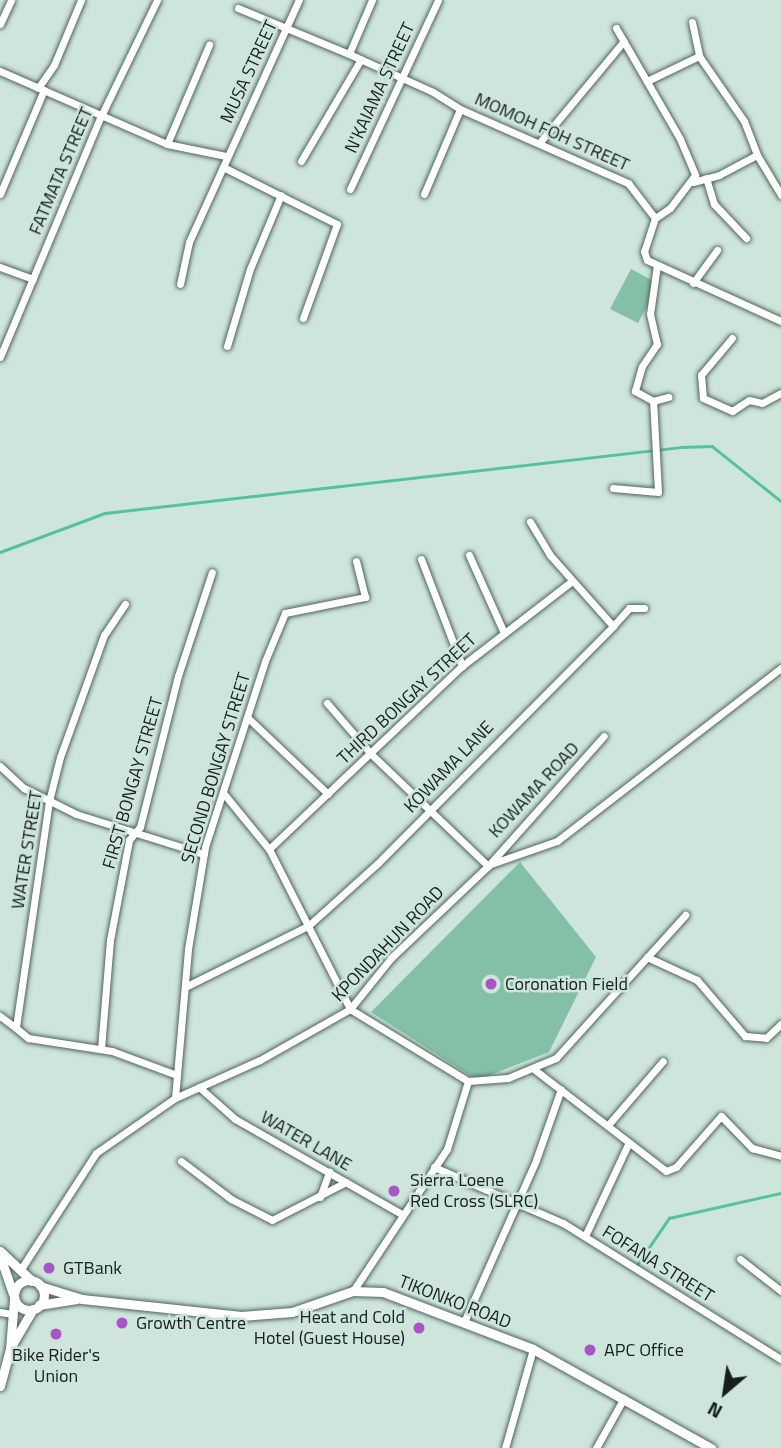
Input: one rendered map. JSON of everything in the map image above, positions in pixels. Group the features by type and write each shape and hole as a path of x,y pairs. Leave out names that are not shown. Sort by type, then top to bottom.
{"street":[{"path":"0,24 11,0"},
{"path":"0,194 41,89 81,0"},
{"name":"FATMATA STREET","path":"0,358 101,117 157,0"},
{"name":"MUSA STREET","path":"180,284 190,242 226,156 299,0"},
{"path":"349,54 372,0"},
{"name":"N'KAIAMA STREET","path":"350,189 438,0"},
{"name":"MOMOH FOH STREET","path":"238,8 349,54 460,109 628,183 655,218"},
{"path":"692,22 699,56 744,121 757,155 781,195"},
{"path":"616,27 680,138 695,175 693,182"},
{"path":"540,142 624,41"},
{"path":"166,144 209,45"},
{"path":"647,81 699,56"},
{"path":"301,161 361,60"},
{"path":"0,71 166,144 226,156"},
{"path":"424,194 460,109"},
{"path":"757,155 693,182 655,218 644,256 693,284 781,321"},
{"path":"223,167 337,224 303,318"},
{"path":"706,178 714,204 746,238"},
{"path":"227,346 250,269 281,195"},
{"path":"693,284 717,250"},
{"path":"657,265 650,314 657,344 642,366 635,391 653,401 668,397"},
{"path":"0,267 33,279"},
{"path":"732,338 701,375 704,398 732,411 749,400 762,403 781,393"},
{"path":"613,488 657,492 653,401"},
{"path":"530,522 572,581 614,626"},
{"path":"469,555 504,633"},
{"path":"421,559 462,666"},
{"name":"SECOND BONGAY STREET","path":"175,1098 204,854 248,718 285,613 362,600 366,593 356,561"},
{"name":"FIRST BONGAY STREET","path":"102,1049 110,940 129,840 135,833 212,572"},
{"name":"THIRD BONGAY STREET","path":"269,849 462,666 572,581"},
{"name":"WATER STREET","path":"16,1028 49,801 86,682 104,635 125,604"},
{"name":"KOWAMA LANE","path":"187,986 308,926 431,810 495,740 614,626 629,608 644,608"},
{"path":"327,703 371,754 488,866 557,841 781,668"},
{"path":"248,718 328,794"},
{"name":"KOWAMA ROAD","path":"488,866 604,736"},
{"path":"0,766 24,788 49,801 135,833 204,854"},
{"path":"224,794 269,849 350,1009 468,1081 489,1083 535,1070 556,1058 685,915"},
{"name":"KPONDAHUN ROAD","path":"175,1098 260,1060 350,1009 391,958 488,866"},
{"path":"647,957 697,980 746,1036 766,1038 781,1024"},
{"path":"0,1016 28,1038 102,1049 177,1075"},
{"path":"608,1125 663,1061"},
{"path":"535,1070 666,1171 676,1167 721,1116 752,1148 781,1156"},
{"path":"353,1291 447,1149 468,1081"},
{"path":"183,1087 195,1088"},
{"name":"WATER LANE","path":"195,1088 235,1119 402,1215"},
{"path":"464,1322 536,1160 561,1089"},
{"path":"21,1269 96,1153 175,1098"},
{"path":"585,1236 628,1144"},
{"path":"181,1161 231,1199 272,1220 320,1198 346,1182"},
{"name":"FOFANA STREET","path":"435,1167 516,1201 585,1236 781,1359"},
{"path":"320,1198 329,1172"},
{"path":"0,1253 36,1284 36,1307 9,1349"},
{"path":"0,1253 14,1296 21,1307 36,1307 82,1298"},
{"path":"740,1259 781,1291"},
{"path":"0,1386 9,1349 14,1296 20,1283 36,1284 82,1298"},
{"name":"TIKONKO ROAD","path":"82,1298 241,1316 292,1312 353,1291 383,1292 533,1349 625,1397 712,1448"},
{"path":"0,1312 12,1314"},
{"path":"505,1448 533,1349"},
{"path":"596,1448 625,1397"}],"green space":[{"path":"631,269 659,284 638,323 610,309"},
{"name":"Coronation Field","path":"520,862 596,957 549,1052 477,1080 371,1012"}],"waterway":[{"path":"0,552 105,513 682,447 712,446 781,501"},
{"path":"637,1265 669,1218 781,1193"}],"place":[{"name":"Coronation Field","path":"491,984"},
{"name":"Sierra Loene Red Cross (SLRC)","path":"394,1191"},
{"name":"GTBank","path":"49,1268"},
{"name":"Growth Centre","path":"122,1323"},
{"name":"Heat and Cold Hotel (Guest House)","path":"419,1328"},
{"name":"Bike Rider's Union","path":"56,1334"},
{"name":"APC Office","path":"590,1350"}]}
